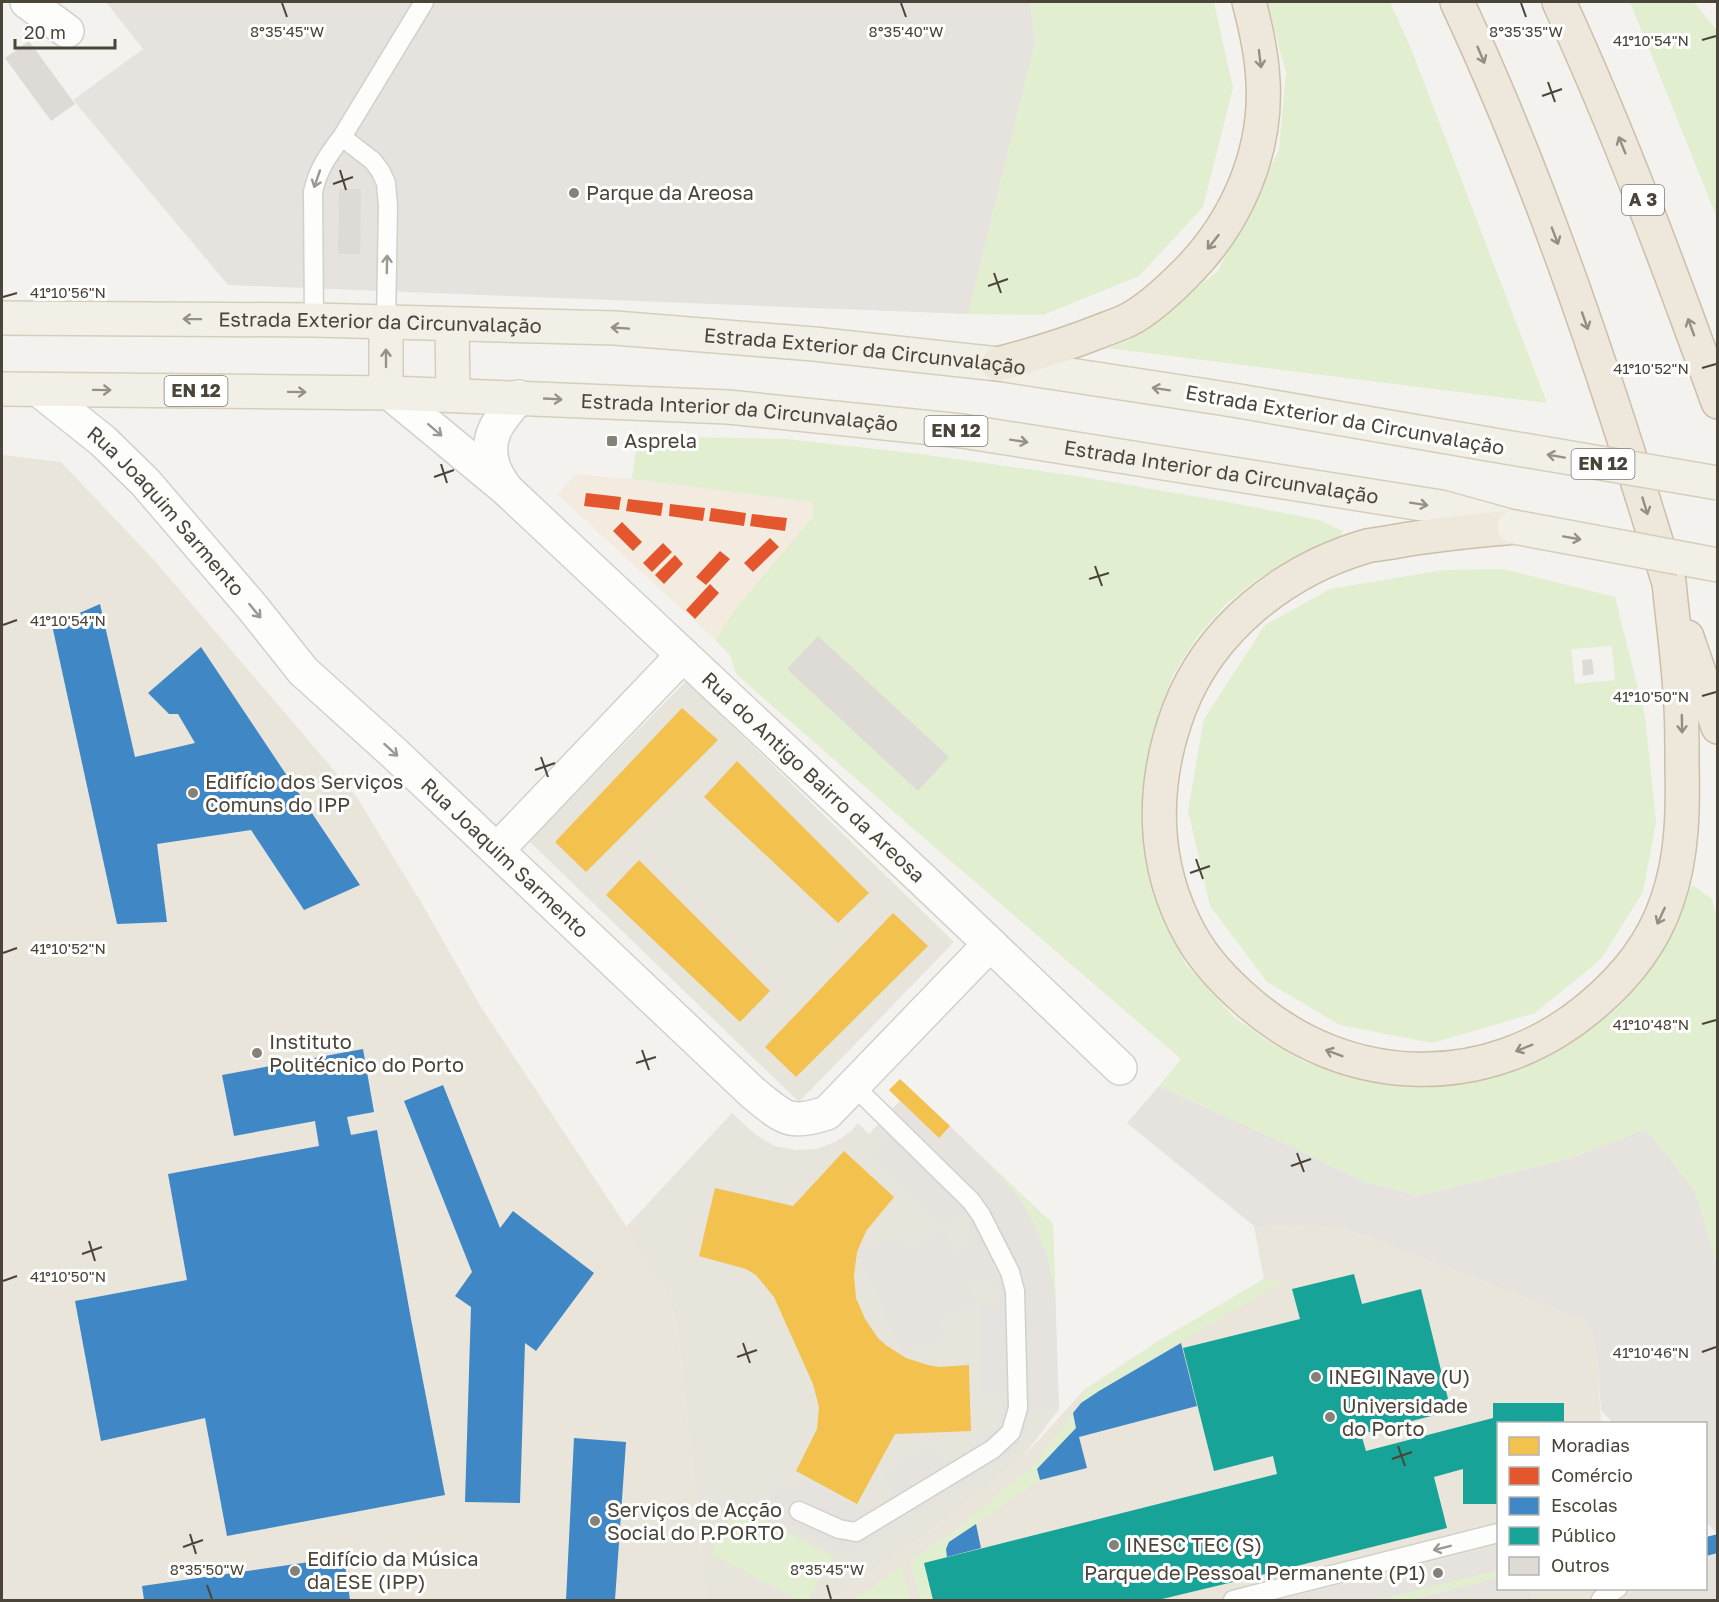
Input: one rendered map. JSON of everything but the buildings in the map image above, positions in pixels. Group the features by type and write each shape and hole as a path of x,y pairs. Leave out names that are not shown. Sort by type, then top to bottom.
{"highway":[{"path":"998,364 1061,346 1129,320 1167,292 1197,262 1221,231 1240,197 1254,159 1263,114 1263,82 1258,39 1249,2"},
{"path":"1458,2 1528,167 1566,265 1718,727"},
{"name":"A 3","path":"1559,2 1588,64 1655,229 1718,402"},
{"path":"1514,527 1430,535 1368,546 1317,565 1279,586 1246,612 1219,640 1183,699 1172,730 1158,798 1159,834 1172,893 1190,935 1206,959 1231,987 1256,1009 1282,1028 1340,1056 1371,1064 1415,1069 1459,1068 1500,1058 1542,1040 1577,1018 1611,990 1634,963 1653,932 1667,902 1676,869 1681,834 1683,800 1681,705 1669,582"}],"main road":[{"name":"Estrada Exterior da Circunvalação","path":"2,318 314,320 615,327 814,344 998,364 1233,400 1718,483"},
{"path":"386,322 388,393"},
{"path":"452,324 453,395"},
{"name":"Estrada Interior da Circunvalação","path":"2,389 388,393 728,407 962,431 1441,507 1514,527 1718,565"}],"street":[{"path":"27,2 67,31"},
{"name":"Rua Joaquim Sarmento","path":"39,390 103,441 145,482 253,608 303,671 394,753 753,1093 781,1116 805,1120 827,1113 990,944"},
{"name":"Rua do Antigo Bairro da Areosa","path":"388,393 505,488 1120,1068"},
{"name":"Rua do Antigo Bairro da Areosa","path":"505,488 493,465 490,442 495,428 519,397"},
{"path":"497,850 683,655"}],"lane":[{"path":"314,320 313,192 316,175 342,137 424,2"},
{"path":"342,137 373,160 386,183 388,206 386,322"},
{"path":"799,1511 839,1529 856,1532 993,1449 1011,1432 1018,1408 1016,1291 1010,1272 991,1234 970,1201 854,1086"},
{"path":"1235,1594 1497,1533"},
{"path":"1599,1600 1615,1590"}],"shaded area":[{"name":"Parque da Areosa","path":"106,2 1030,2 1035,43 968,314 228,285 73,100 143,49"},
{"name":"Instituto Politécnico do Porto","path":"2,455 61,462 154,560 356,796 481,1007 644,1253 671,1304 677,1328 706,1598 694,1600 2,1600"},
{"path":"576,474 813,501 814,517 735,609 715,640 557,494"},
{"path":"686,681 954,942 799,1102 529,841"},
{"path":"900,1079 1053,1224 1059,1409 1024,1456 938,1526 830,1600 694,1600 706,1598 677,1328 671,1304 661,1282 626,1227 732,1113 756,1135 775,1146 796,1150 816,1149 835,1142 850,1132 858,1123 869,1134 900,1101 889,1090"},
{"path":"1159,1086 1365,1182 1418,1196 1568,1159 1646,1129 1695,1191 1717,1265 1717,1534 1707,1522 1707,1422 1612,1422 1601,1410 1597,1355 1593,1334 1584,1320 1340,1227 1254,1226 1127,1123"},
{"path":"900,1101 938,1138 950,1126 1003,1179 1033,1223 1048,1258 1055,1296 1059,1409 1034,1410 1023,1439 1002,1462 848,1557 761,1512 778,1481 797,1491 804,1479 861,1509 870,1509 895,1493 883,1473 932,1443 945,1463 974,1445 990,1432 1000,1418 1004,1396 980,1397 978,1305 1001,1304 999,1294 992,1285 978,1280 968,1281 977,1304 939,1321 946,1336 903,1356 857,1251 899,1233 906,1248 945,1231 955,1253 964,1247 969,1237 968,1220 961,1213 945,1229 870,1158 886,1142 873,1130"},
{"name":"Universidade do Porto","path":"1254,1226 1340,1227 1584,1320 1593,1334 1597,1355 1601,1422 1497,1422 1497,1590 1707,1590 1707,1560 1717,1600 830,1600 938,1526 1024,1456 1084,1390 1160,1340 1264,1279"},
{"name":"Parque de Pessoal Permanente (P1)","path":"1497,1546 1497,1570 1376,1600 1281,1600"},
{"path":"1717,1553 1717,1600 1627,1600 1632,1590 1707,1590 1707,1556"},
{"name":"Parque de Pessoal Permanente (P1)","path":"1497,1578 1497,1590 1530,1590 1532,1598 1523,1600 1410,1600"}],"green space":[{"path":"1030,2 1214,2 1233,88 1203,207 1139,276 1043,315 968,314 1035,43"},
{"path":"1267,2 1390,2 1412,51 1547,403 1107,348 1128,341 1218,271 1279,150 1286,73"},
{"path":"1630,2 1694,2 1717,31 1717,218"},
{"path":"638,436 786,439 920,454 1077,476 1228,502 1319,520 1343,531 1339,539 1296,556 1256,580 1225,605 1197,637 1173,675 1159,713 1144,786 1145,843 1158,902 1186,965 1235,1018 1268,1041 1305,1062 1348,1076 1394,1086 1460,1084 1503,1073 1587,1030 1618,1008 1649,971 1664,946 1692,885 1712,899 1717,920 1717,1265 1695,1191 1646,1129 1568,1159 1418,1196 1365,1182 1159,1086 1181,1059 736,674 730,655 715,640 735,609 813,517 813,502 632,479"},
{"path":"1503,569 1615,597 1645,716 1656,822 1643,892 1601,959 1535,1013 1432,1043 1340,1025 1267,982 1210,906 1188,810 1204,719 1265,625 1330,589 1443,570","holes":["1612,646 1615,680 1575,684 1571,649"]},
{"path":"986,1161 1053,1224 1056,1307 1048,1264 1035,1227 1015,1194"},
{"path":"1264,1279 1281,1282 1081,1403 1084,1390 1160,1340"},
{"path":"1073,1413 1076,1428 1037,1469 1040,1480 949,1542 946,1549 947,1557 924,1563 933,1600 920,1600 910,1561 954,1531 1034,1465"},
{"path":"737,1506 833,1556 809,1600 799,1600 711,1554"},
{"path":"902,1566 911,1600 852,1600"},
{"path":"1497,1570 1497,1578 1410,1600 1376,1600"}],"place":[{"name":"Parque da Areosa","path":"574,193"},
{"name":"Asprela","path":"612,441"},
{"name":"Edifício dos Serviços Comuns do IPP","path":"193,793"},
{"name":"Instituto Politécnico do Porto","path":"257,1053"},
{"name":"INEGI Nave (U)","path":"1316,1377"},
{"name":"Universidade do Porto","path":"1330,1417"},
{"name":"Serviços de Acção Social do P.PORTO","path":"595,1521"},
{"name":"INESC TEC (S)","path":"1114,1545"},
{"name":"Edifício da Música da ESE (IPP)","path":"295,1571"},
{"name":"Parque de Pessoal Permanente (P1)","path":"1438,1573"}]}
